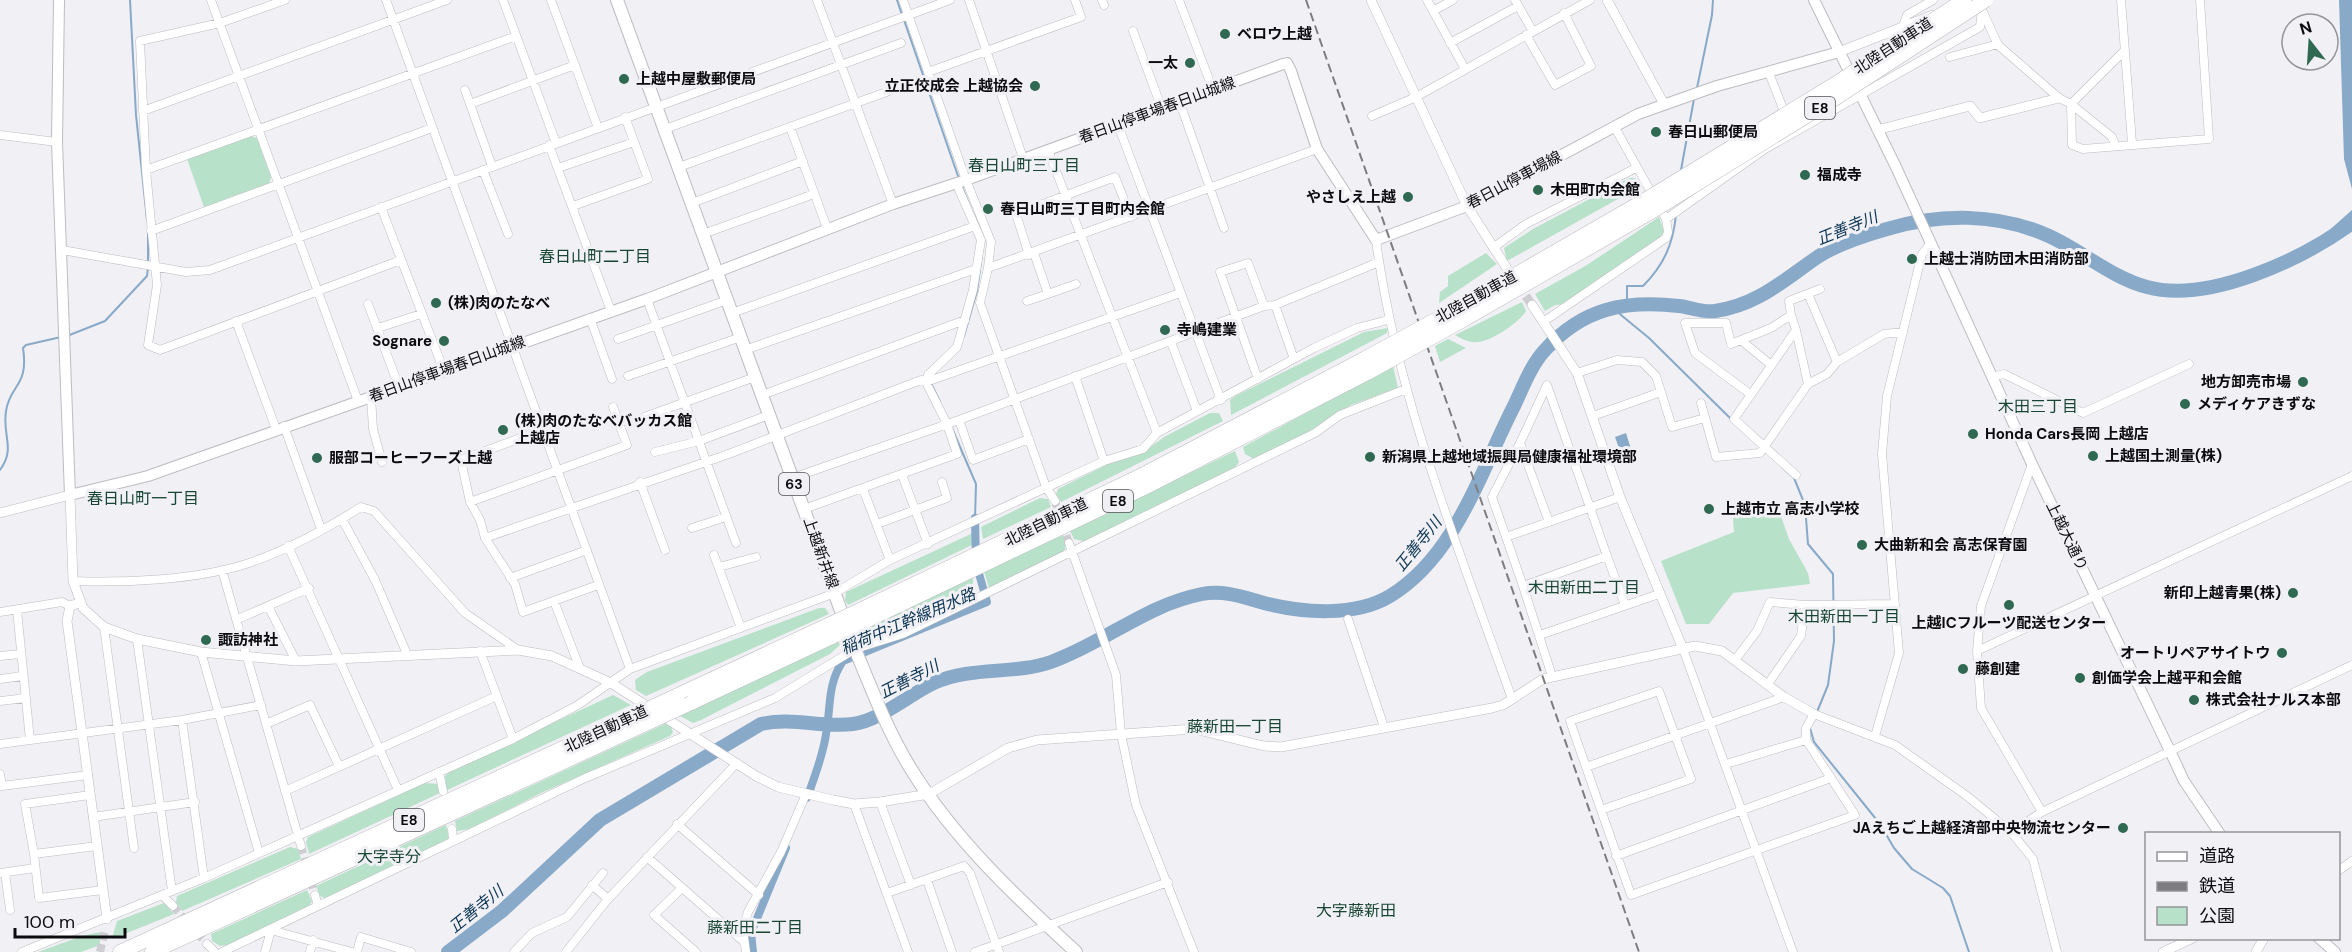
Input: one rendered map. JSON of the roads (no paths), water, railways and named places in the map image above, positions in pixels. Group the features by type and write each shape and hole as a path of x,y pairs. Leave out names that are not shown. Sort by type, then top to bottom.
{"highway":[{"name":"北陸自動車道","path":"1648,206 1964,0"},
{"name":"北陸自動車道","path":"120,952 644,717 691,703 1142,475 1366,366 1463,313 1839,96 1984,5"},
{"name":"北陸自動車道","path":"152,952 644,717 678,695 830,631"},
{"path":"110,952 179,926"}],"main road":[{"path":"59,0 57,142 70,495"},
{"name":"上越新井線","path":"617,0 855,649 874,695 911,770 929,794 983,862 1072,951"},
{"path":"1814,0 1877,130"},
{"name":"春日山停車場線","path":"1376,240 1467,206 1614,126 1664,104 1717,86 1839,52"},
{"name":"春日山停車場春日山城線","path":"70,495 148,476 371,397 718,272 892,204 961,182 1287,63 1317,149"},
{"name":"上越大通り","path":"1877,130 2032,464 2184,781 2219,832"},
{"path":"1317,149 1376,240"},
{"path":"2320,940 2335,952"}],"street":[{"path":"211,0 358,401"},
{"path":"285,0 220,23 140,41 146,170 157,285 147,340 151,348 160,350 401,261"},
{"path":"386,0 630,669"},
{"path":"143,111 447,0"},
{"path":"503,0 533,81 553,144 558,168 611,311"},
{"path":"552,0 598,128"},
{"path":"817,0 892,204"},
{"path":"804,509 957,454 947,424 926,382 928,375 957,347 965,320 981,240 903,0"},
{"path":"62,250 186,272 210,270 950,0"},
{"path":"969,0 1023,158"},
{"path":"928,72 1080,17 1075,0"},
{"path":"1179,0 1213,90"},
{"path":"1371,0 1467,206 1508,270"},
{"path":"1427,0 1465,69"},
{"path":"1433,11 1453,0"},
{"path":"1372,116 1416,97 1590,0"},
{"path":"1607,0 1664,104"},
{"path":"1903,26 1907,15 1933,0"},
{"path":"1839,52 1971,0"},
{"path":"1977,0 1984,5 1998,44 2059,98 2071,104 2112,137 2115,145"},
{"path":"2121,0 2123,52 2132,143"},
{"path":"2123,52 2071,104 2072,145 2083,149 2132,143 2209,139 2200,0"},
{"path":"1450,43 1517,3 1555,85 1591,66 1564,13"},
{"path":"1666,219 1765,149 1980,27 1984,5"},
{"path":"1134,31 1162,109"},
{"path":"146,170 516,36"},
{"path":"665,129 901,43"},
{"path":"1950,57 1998,44"},
{"path":"470,104 575,65"},
{"path":"1769,73 1793,134"},
{"path":"679,167 914,82"},
{"path":"465,90 492,166"},
{"path":"1877,130 1970,106 1980,118 2059,98"},
{"path":"1180,103 1224,228"},
{"path":"573,206 648,180 625,117"},
{"path":"1118,125 1194,334 1221,400"},
{"path":"1543,322 1666,238 1668,232 1666,219 1614,126"},
{"path":"790,127 827,228"},
{"path":"151,231 432,128"},
{"path":"0,135 57,142"},
{"path":"558,168 634,142"},
{"path":"988,268 1211,190 1317,149"},
{"path":"1047,150 1157,433"},
{"path":"692,203 803,161"},
{"path":"1493,248 1526,224 1636,168"},
{"path":"483,170 508,234"},
{"path":"1048,294 1016,214 1115,177 1131,217"},
{"path":"961,182 991,242 980,303 1046,487 1055,501"},
{"path":"703,234 814,194"},
{"path":"381,207 444,371"},
{"path":"732,313 975,226"},
{"path":"1376,240 1388,320 1406,389 1444,506 1512,699"},
{"path":"1875,736 1899,653 1881,454 1887,396 1922,254 1930,244"},
{"path":"1258,379 1220,272 1248,262 1264,306"},
{"path":"792,478 959,420 1264,306 1275,305 1378,262"},
{"path":"746,350 976,269"},
{"path":"1027,301 1076,284"},
{"path":"1808,384 1789,301 1820,289"},
{"path":"485,538 640,482 707,461 921,380 926,382 999,354 1180,293"},
{"path":"1808,294 1837,362"},
{"path":"647,298 736,543"},
{"path":"618,339 728,300"},
{"path":"368,304 399,387"},
{"path":"1275,305 1294,359"},
{"path":"1532,305 1577,373 1620,497 1683,649 1793,952"},
{"path":"378,328 421,314"},
{"path":"1750,394 1695,353 1685,323 1726,323 1731,344 1742,341 1791,315"},
{"path":"590,318 612,379"},
{"path":"762,395 965,320"},
{"path":"22,952 163,896 513,739 578,705 630,669 835,593 890,560 1104,461 1143,448 1157,433 1294,359 1357,328 1388,320"},
{"path":"236,321 321,529"},
{"path":"1796,330 1770,364 1734,419 1796,475"},
{"path":"1701,403 1716,456 1760,453 1767,447 1808,384 1827,374 1837,362 1884,334 1903,332"},
{"path":"628,376 741,338"},
{"path":"1742,341 1770,364"},
{"path":"1171,342 1197,411"},
{"path":"1577,373 1617,360 1642,362 1656,376 1672,427 1705,418"},
{"path":"1992,377 2004,374 2083,413 2189,364"},
{"path":"1075,376 1104,461"},
{"path":"644,417 755,377"},
{"path":"1552,676 1492,497 1547,385 1625,605"},
{"path":"222,952 453,839 583,779 693,735 775,698 855,649 903,634 1305,438 1340,415 1406,389"},
{"path":"1593,416 1661,392"},
{"path":"371,397 373,429 382,462"},
{"path":"470,502 627,445 613,407"},
{"path":"655,452 699,441 769,415"},
{"path":"580,416 461,460 470,502 480,520 485,538 510,578 523,612 598,585"},
{"path":"959,420 973,460 1029,439"},
{"path":"1520,443 1549,522"},
{"path":"2032,464 1981,606 1977,651 1981,708 2042,812"},
{"path":"902,475 928,544"},
{"path":"1977,651 2352,476"},
{"path":"640,482 665,550"},
{"path":"877,524 947,498 942,482"},
{"path":"863,489 890,560"},
{"path":"0,513 70,495 75,604 67,621 107,919 105,930"},
{"path":"1506,537 1620,497"},
{"path":"73,581 117,583 222,570 248,563 288,546 361,507 374,510 465,613 518,650"},
{"path":"692,528 726,517"},
{"path":"342,519 375,580 407,654"},
{"path":"1069,543 1118,687 1121,734 1137,804 1194,952"},
{"path":"288,546 309,588 398,790"},
{"path":"510,578 587,550"},
{"path":"714,555 741,628"},
{"path":"1523,586 1607,556"},
{"path":"719,567 756,557"},
{"path":"222,570 302,846"},
{"path":"238,619 309,588"},
{"path":"1540,635 1659,594"},
{"path":"554,601 579,666"},
{"path":"0,612 62,602 75,604 104,627 137,639 201,652 248,658 296,661 338,657 518,650 552,656 611,682 778,787 854,804 929,794 992,756 1022,743 1194,729 1264,746 1300,745 1384,727 1473,713 1503,705 1535,683 1552,676 1695,646 1714,648 1735,660 1784,697 1817,715 1875,736 1907,752 2012,832 2033,859 2057,952"},
{"path":"1735,660 1757,631 1770,602 1805,605 1895,604"},
{"path":"1768,684 1801,636 1805,605"},
{"path":"268,606 296,661"},
{"path":"17,610 30,740"},
{"path":"1348,619 1384,727"},
{"path":"104,627 134,848"},
{"path":"137,639 172,891"},
{"path":"480,651 513,739"},
{"path":"201,652 259,853"},
{"path":"0,656 21,654"},
{"path":"2012,832 2042,812 2352,665"},
{"path":"0,679 23,676"},
{"path":"1601,810 1691,779 1659,691 1570,721 1630,895 1855,815 1806,740 1806,728 1817,715"},
{"path":"285,790 380,750 497,696"},
{"path":"1586,767 1784,697"},
{"path":"0,702 26,698"},
{"path":"0,744 182,720 261,705"},
{"path":"266,724 310,705 339,766"},
{"path":"182,720 204,878"},
{"path":"1726,764 1806,740"},
{"path":"566,952 608,899 737,763"},
{"path":"439,772 443,791"},
{"path":"0,774 2,786 88,775"},
{"path":"1616,856 1831,778"},
{"path":"746,952 743,941 745,921 781,852 806,794"},
{"path":"90,795 25,804 39,898 103,890"},
{"path":"880,801 911,885"},
{"path":"93,817 195,802"},
{"path":"854,804 908,952"},
{"path":"677,824 759,895"},
{"path":"452,829 453,839"},
{"path":"34,854 97,846"},
{"path":"647,857 743,941"},
{"path":"887,893 964,866 970,873 998,948"},
{"path":"10,910 2,873 35,868"},
{"path":"514,952 532,933 567,917 603,873"},
{"path":"927,880 952,952"},
{"path":"975,952 998,948 1046,926 1168,882"},
{"path":"592,885 608,899"},
{"path":"682,888 654,915 696,952"},
{"path":"315,895 318,906"},
{"path":"163,896 173,906"},
{"path":"271,930 352,952"},
{"path":"265,952 271,930"},
{"path":"357,952 361,938 411,952"},
{"path":"310,952 313,940"},
{"path":"2163,952 2191,940"},
{"path":"207,944 214,952"}],"water":[{"path":"2339,0 2352,0 2352,189 2344,159"},
{"path":"2352,210 2352,230 2332,244 2325,234"},
{"path":"1626,433 1635,462 1625,465 1615,437"}],"waterway":[{"path":"130,0 136,115 147,220"},
{"path":"897,0 902,15"},
{"path":"1697,88 1713,0"},
{"path":"904,20 959,179"},
{"path":"1681,170 1694,99"},
{"path":"961,184 984,243"},
{"path":"1627,304 1627,286 1643,286 1662,262 1673,235 1676,215"},
{"name":"正善寺川","path":"448,952 502,911 600,820 761,724 785,722 841,725 863,722 884,713 934,683 963,674 1037,666 1051,662 1089,645 1144,615 1182,599 1202,594 1241,596 1264,603 1312,611 1361,607 1390,596 1413,579 1450,535 1478,484 1528,376 1540,356 1559,336 1590,316 1606,310 1641,304 1679,306 1701,311 1730,308 1758,297 1819,256 1852,240 1879,231 1928,220 1989,219 2030,228 2061,242 2134,283 2171,291 2226,284 2254,275 2308,251 2352,223"},
{"path":"148,226 148,262"},
{"path":"964,336 977,291 982,254"},
{"path":"67,336 105,321 147,276 148,267"},
{"path":"1610,306 1649,338 1732,420"},
{"path":"0,470 5,462 8,448 6,411 11,395 21,378 24,361 23,348 26,345 61,337"},
{"path":"931,383 940,402"},
{"path":"951,426 976,484 975,518"},
{"path":"1782,467 1794,478 1805,505 1808,544 1833,574 1834,641 1828,685 1817,712"},
{"name":"稲荷中江幹線用水路","path":"807,798 825,742 834,678 843,661 987,602 976,563 975,518"},
{"path":"1810,728 1814,742 1880,824 1894,848 1912,869 1943,888 1950,896 1969,952"},
{"name":"稲荷中江幹線用水路","path":"753,952 751,933 786,848"}],"tunnel":[{"path":"1518,285 1532,305"},
{"path":"1055,501 1069,543"},
{"path":"301,846 315,895"},
{"path":"173,906 207,944"},
{"path":"100,952 105,930"}],"railway":[{"path":"1306,0 1639,952"}],"place":[{"name":"ベロウ上越","path":"1225,34"},
{"name":"一太","path":"1190,63"},
{"name":"上越中屋敷郵便局","path":"624,79"},
{"name":"立正佼成会 上越協会","path":"1035,86"},
{"name":"春日山郵便局","path":"1656,132"},
{"name":"福成寺","path":"1805,175"},
{"name":"木田町内会館","path":"1538,190"},
{"name":"やさしえ上越","path":"1408,197"},
{"name":"春日山町三丁目町内会館","path":"988,209"},
{"name":"上越士消防団木田消防部","path":"1912,259"},
{"name":"(株)肉のたなべ","path":"436,303"},
{"name":"寺嶋建業","path":"1165,330"},
{"name":"Sognare","path":"444,341"},
{"name":"地方卸売市場","path":"2303,382"},
{"name":"メディケアきずな","path":"2185,404"},
{"name":"(株)肉のたなべバッカス館 上越店","path":"503,430"},
{"name":"Honda Cars長岡 上越店","path":"1973,434"},
{"name":"上越国土測量(株)","path":"2093,456"},
{"name":"新潟県上越地域振興局健康福祉環境部","path":"1370,457"},
{"name":"服部コーヒーフーズ上越","path":"317,458"},
{"name":"上越市立 高志小学校","path":"1709,509"},
{"name":"大曲新和会 高志保育園","path":"1862,545"},
{"name":"新印上越青果(株)","path":"2293,593"},
{"name":"上越ICフルーツ配送センター","path":"2009,605"},
{"name":"諏訪神社","path":"206,640"},
{"name":"オートリペアサイトウ","path":"2282,653"},
{"name":"藤創建","path":"1963,669"},
{"name":"創価学会上越平和会館","path":"2080,678"},
{"name":"株式会社ナルス本部","path":"2194,700"},
{"name":"JAえちご上越経済部中央物流センター","path":"2123,828"}],"district":[{"name":"春日山町三丁目","path":"1024,165"},
{"name":"春日山町二丁目","path":"595,256"},
{"name":"木田三丁目","path":"2038,406"},
{"name":"春日山町一丁目","path":"143,498"},
{"name":"木田新田二丁目","path":"1584,587"},
{"name":"木田新田一丁目","path":"1844,616"},
{"name":"藤新田一丁目","path":"1235,726"},
{"name":"大字寺分","path":"389,856"},
{"name":"大字藤新田","path":"1356,910"},
{"name":"藤新田二丁目","path":"755,927"}]}
